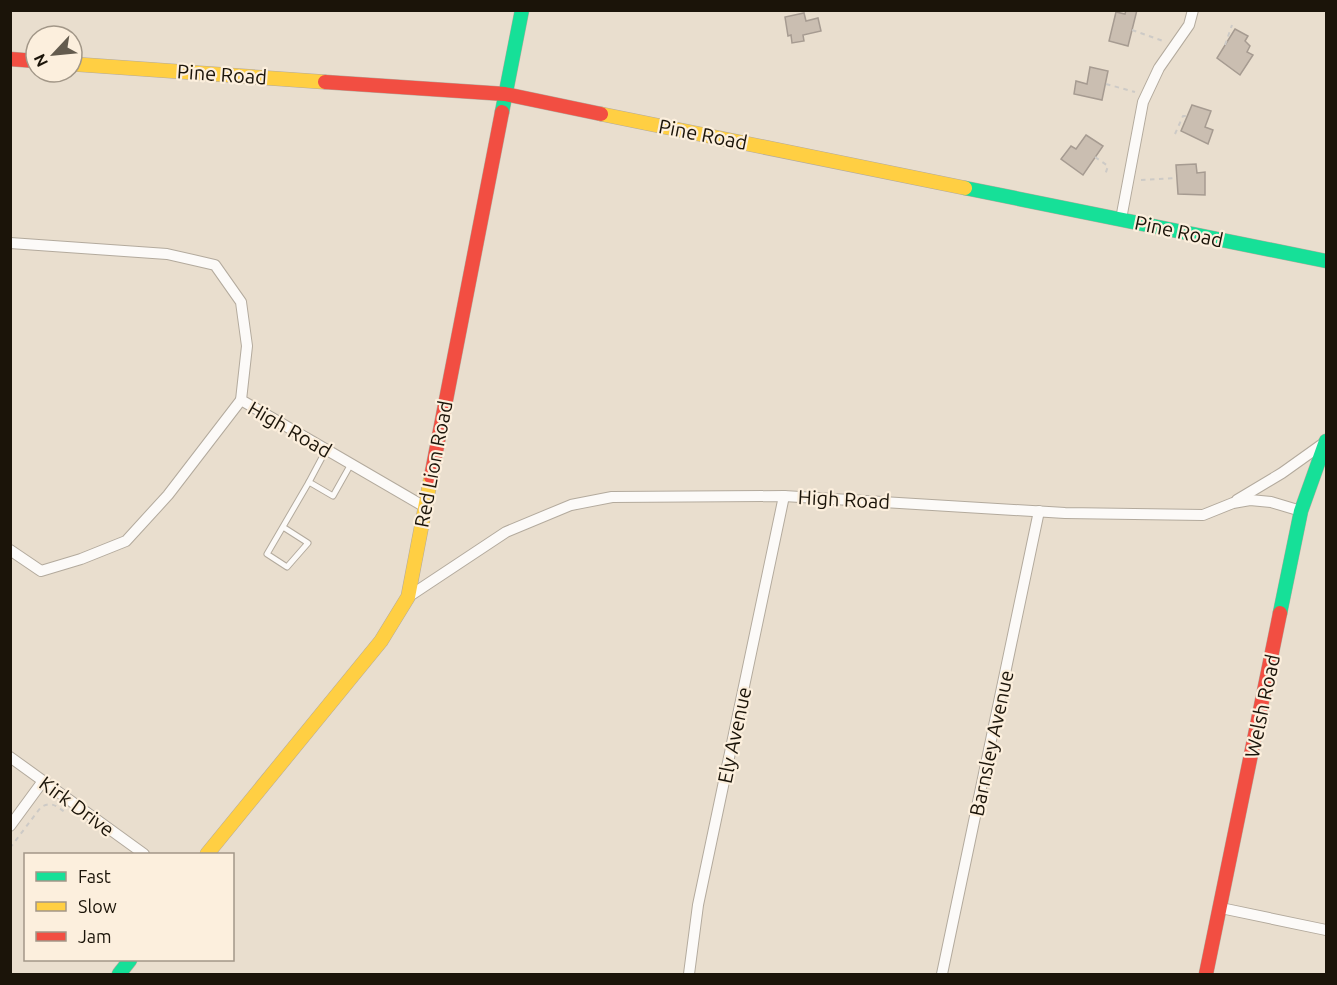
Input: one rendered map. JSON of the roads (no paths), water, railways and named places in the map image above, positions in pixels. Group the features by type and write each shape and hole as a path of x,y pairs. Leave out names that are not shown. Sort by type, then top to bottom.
{"main road":[{"name":"Red Lion Road","path":"209,853 381,641 408,597 522,10"},
{"name":"Pine Road","path":"84,65 505,94 1326,261"},
{"name":"Welsh Road","path":"1206,975 1301,511 1325,442"},
{"path":"119,975 129,961"}],"street":[{"path":"1121,219 1143,102 1159,68 1189,25 1193,10"},
{"name":"High Road","path":"10,243 167,254 215,265 241,302 247,346 241,400 425,507"},
{"path":"10,550 41,571 81,559 126,541 168,495 241,400"},
{"path":"1233,502 1282,473 1325,442"},
{"name":"High Road","path":"408,597 506,532 571,505 612,496 784,496 1039,511 1203,515 1233,502 1250,500 1270,502 1301,511"},
{"name":"Ely Avenue","path":"688,975 698,905 784,496"},
{"name":"Barnsley Avenue","path":"942,975 1039,511"},
{"name":"Kirk Drive","path":"10,757 141,853"},
{"path":"10,826 43,781"},
{"path":"1221,908 1326,930"}],"lane":[{"path":"283,527 308,543 287,567 267,554 326,450"},
{"path":"309,482 333,496 351,464"}]}
